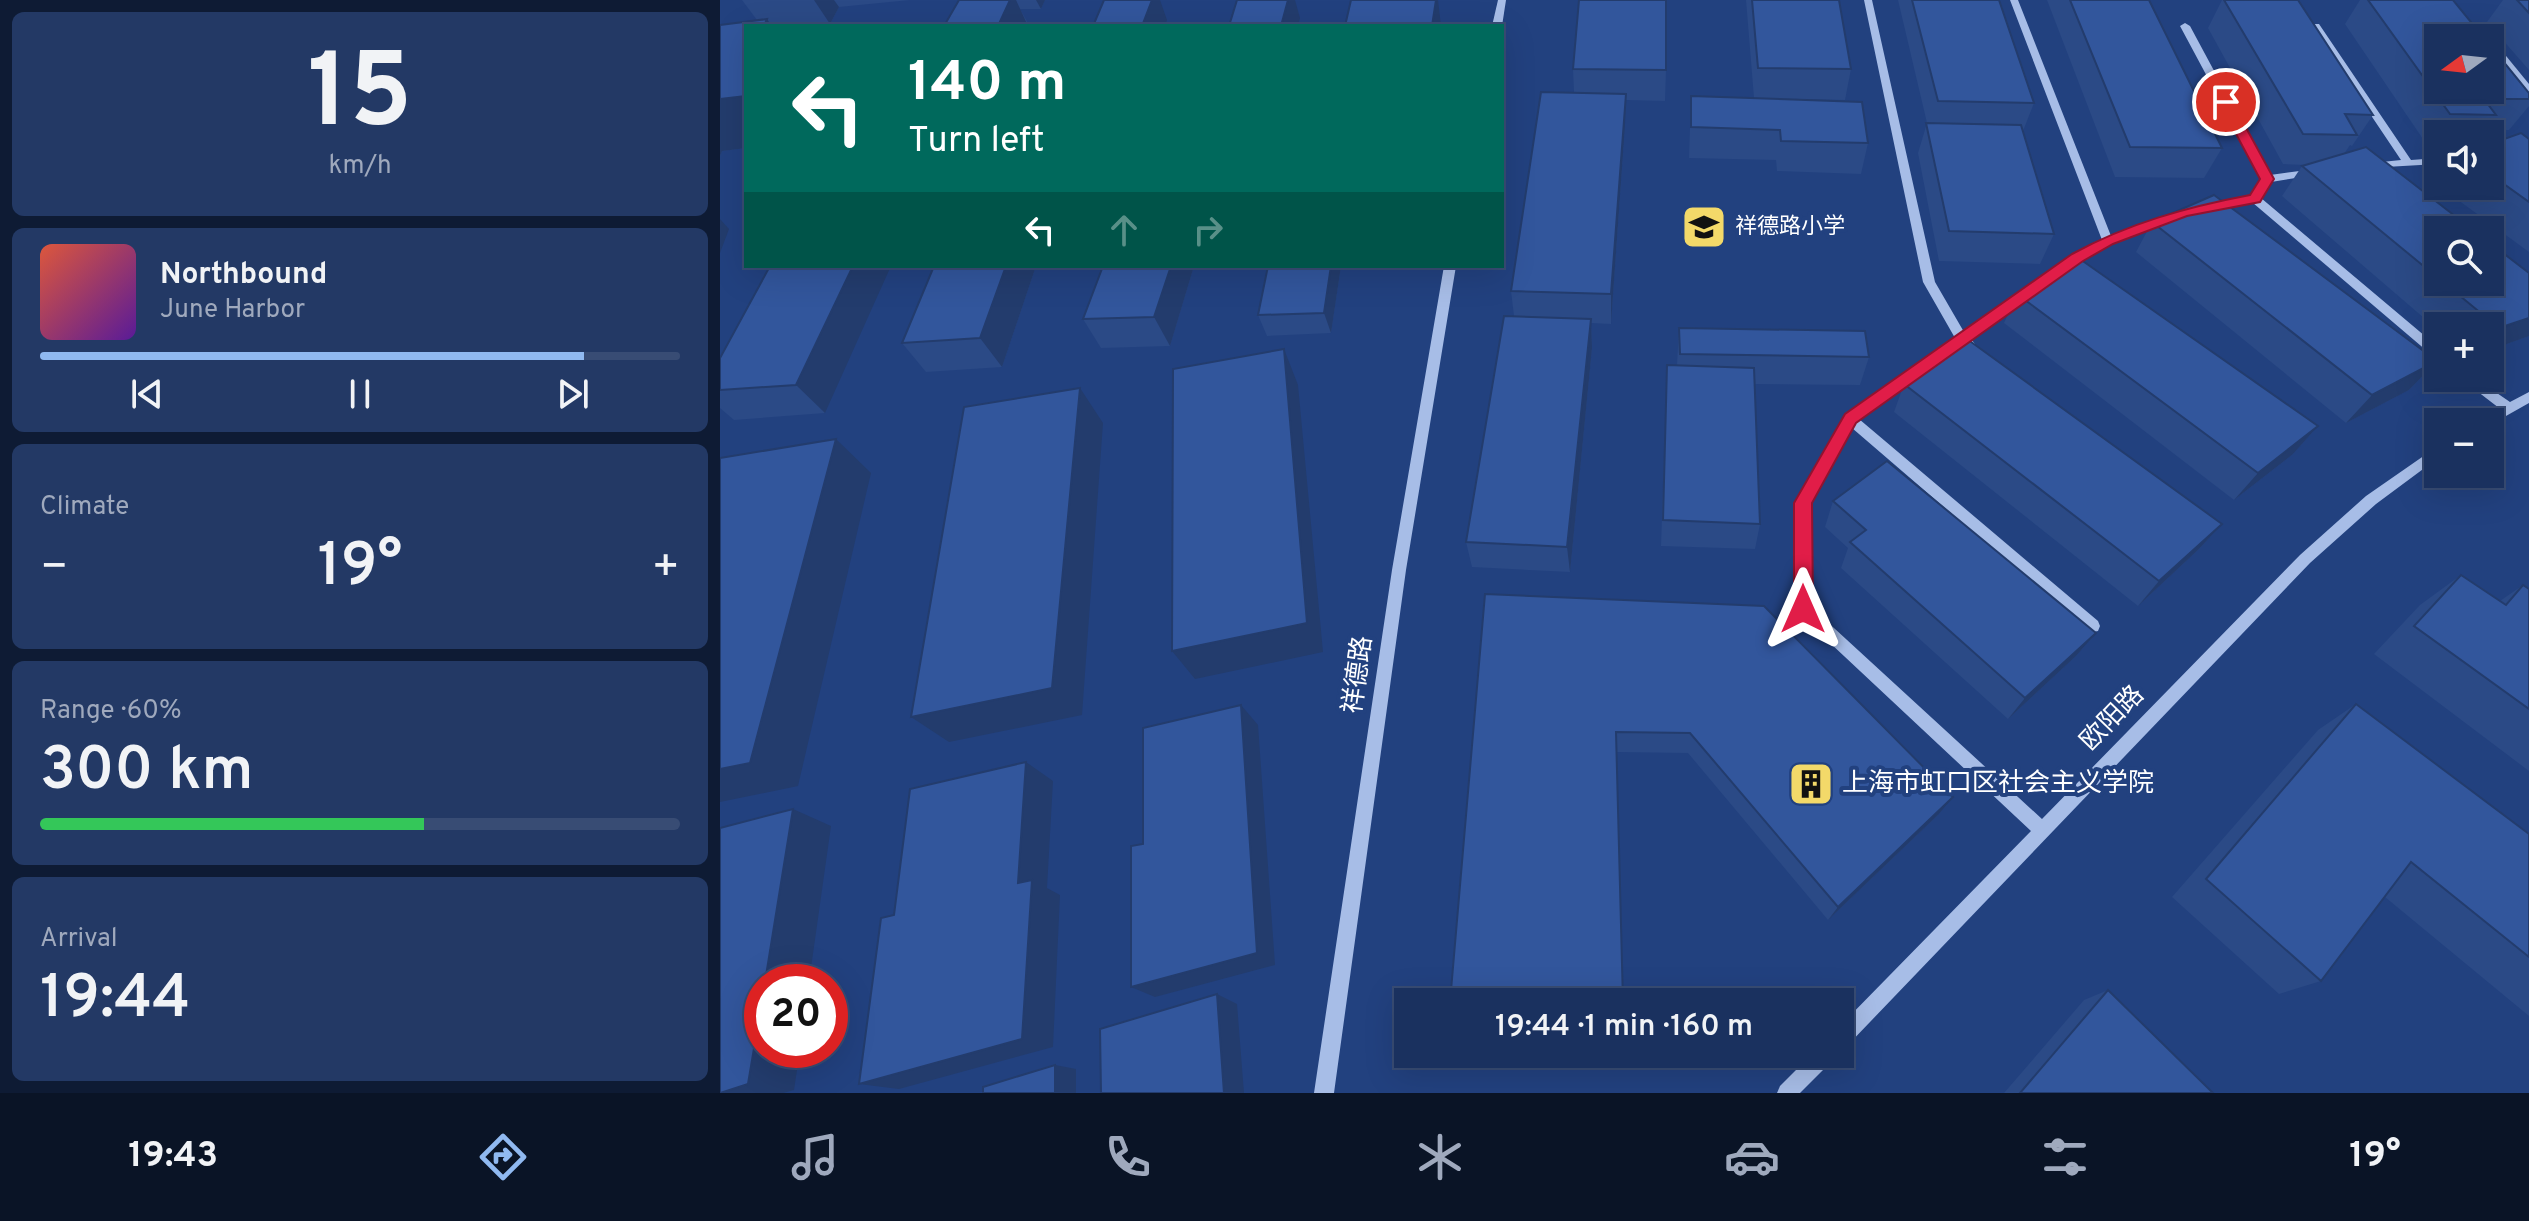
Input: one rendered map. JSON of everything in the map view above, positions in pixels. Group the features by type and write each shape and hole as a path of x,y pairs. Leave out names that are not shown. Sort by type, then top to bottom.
{"street":[{"path":"1497,24 1502,0"},
{"path":"1868,0 1929,282 1962,339 1987,357"},
{"path":"2014,0 2108,241"},
{"path":"2185,26 2267,179"},
{"path":"2316,26 2409,164"},
{"path":"2504,60 2529,90"},
{"path":"2363,167 2424,162"},
{"path":"2267,179 2334,170"},
{"path":"2052,276 2108,241 2192,211 2255,199 2267,179"},
{"path":"2255,199 2424,342"},
{"path":"2078,258 2090,267"},
{"name":"祥德路","path":"1324,1093 1399,570 1450,268"},
{"path":"2039,285 1850,419 1803,503 1803,609 2042,830"},
{"path":"2486,392 2508,407"},
{"path":"2504,410 2529,397"},
{"path":"1850,419 2093,626"},
{"name":"欧阳路","path":"1854,1025 2305,559 2371,500 2424,461"},
{"path":"1787,1093 1811,1068"}],"building":[{"path":"959,0 1010,0 999,24 945,24"},
{"path":"1104,0 1152,0 1143,24 1094,24"},
{"path":"1237,0 1288,0 1282,24 1230,24"},
{"path":"1351,0 1436,0 1432,24 1345,24"},
{"path":"1579,0 1666,0 1666,70 1573,69"},
{"path":"1752,0 1839,0 1851,69 1758,68"},
{"path":"1912,0 1999,0 2034,103 1938,101"},
{"path":"2070,0 2149,0 2222,148 2130,147"},
{"path":"2224,0 2298,0 2373,115 2345,114 2357,135 2303,134"},
{"path":"2368,0 2453,0 2473,24 2424,24 2424,78"},
{"path":"2517,0 2529,0 2529,13"},
{"path":"767,19 765,24 744,24 744,96 720,99 720,25"},
{"path":"2504,62 2529,93 2529,99 2504,99"},
{"path":"1541,92 1626,94 1611,294 1511,291"},
{"path":"1691,96 1862,102 1868,143 1781,141 1780,130 1691,127"},
{"path":"2443,104 2488,104 2496,115 2450,114"},
{"path":"1926,123 2021,125 2054,234 1949,231"},
{"path":"2521,133 2529,139 2529,202 2504,184 2504,139"},
{"path":"2366,147 2424,192 2424,200 2434,200 2455,216 2424,216 2424,266 2302,166"},
{"path":"2214,195 2424,351 2424,368 2372,395 2152,222"},
{"path":"2504,254 2529,273 2529,318 2504,326 2504,312 2480,312 2460,296 2504,296"},
{"path":"2077,257 2318,426 2258,473 2017,294"},
{"path":"769,268 852,268 796,385 720,390 720,358"},
{"path":"933,268 1005,268 980,338 902,343"},
{"path":"1102,268 1170,268 1154,317 1083,319"},
{"path":"1268,268 1331,268 1324,313 1258,315"},
{"path":"1504,316 1591,319 1567,547 1466,542"},
{"path":"1679,328 1865,331 1869,357 1680,354"},
{"path":"1967,339 2222,524 2159,581 1904,384"},
{"path":"1284,349 1307,623 1172,651 1173,369"},
{"path":"1667,365 1754,368 1760,524 1663,520"},
{"path":"1080,388 1052,688 911,717 964,407"},
{"path":"836,439 750,763 720,769 720,458"},
{"path":"1887,461 2096,633 2025,698 1850,542 1866,530 1833,501"},
{"path":"2461,575 2506,605 2523,585 2529,589 2529,709 2414,626"},
{"name":"上海市虹口区社会主义学院","path":"1485,594 1764,606 1953,797 1838,907 1690,733 1616,732 1623,988 1451,988"},
{"path":"2356,704 2529,834 2529,957 2411,862 2321,981 2206,879"},
{"path":"1241,705 1257,953 1131,987 1131,846 1143,844 1143,728"},
{"path":"1026,762 1018,883 1032,880 1022,1039 859,1084 881,918 894,915 910,789"},
{"path":"793,809 768,964 744,964 744,1068 751,1068 748,1084 720,1093 720,828"},
{"path":"2108,990 2213,1093 2020,1093"},
{"path":"1217,994 1224,1093 1101,1093 1100,1029"},
{"path":"1055,1065 1055,1093 983,1093 983,1087"}],"place":[{"name":"祥德路小学","path":"1704,227"},
{"name":"上海市虹口区社会主义学院","path":"1811,784"}],"route":[{"path":"1803,609 1803,503 1850,419 2078,258 2108,241 2184,212 2255,199 2267,179 2226,102"}]}
